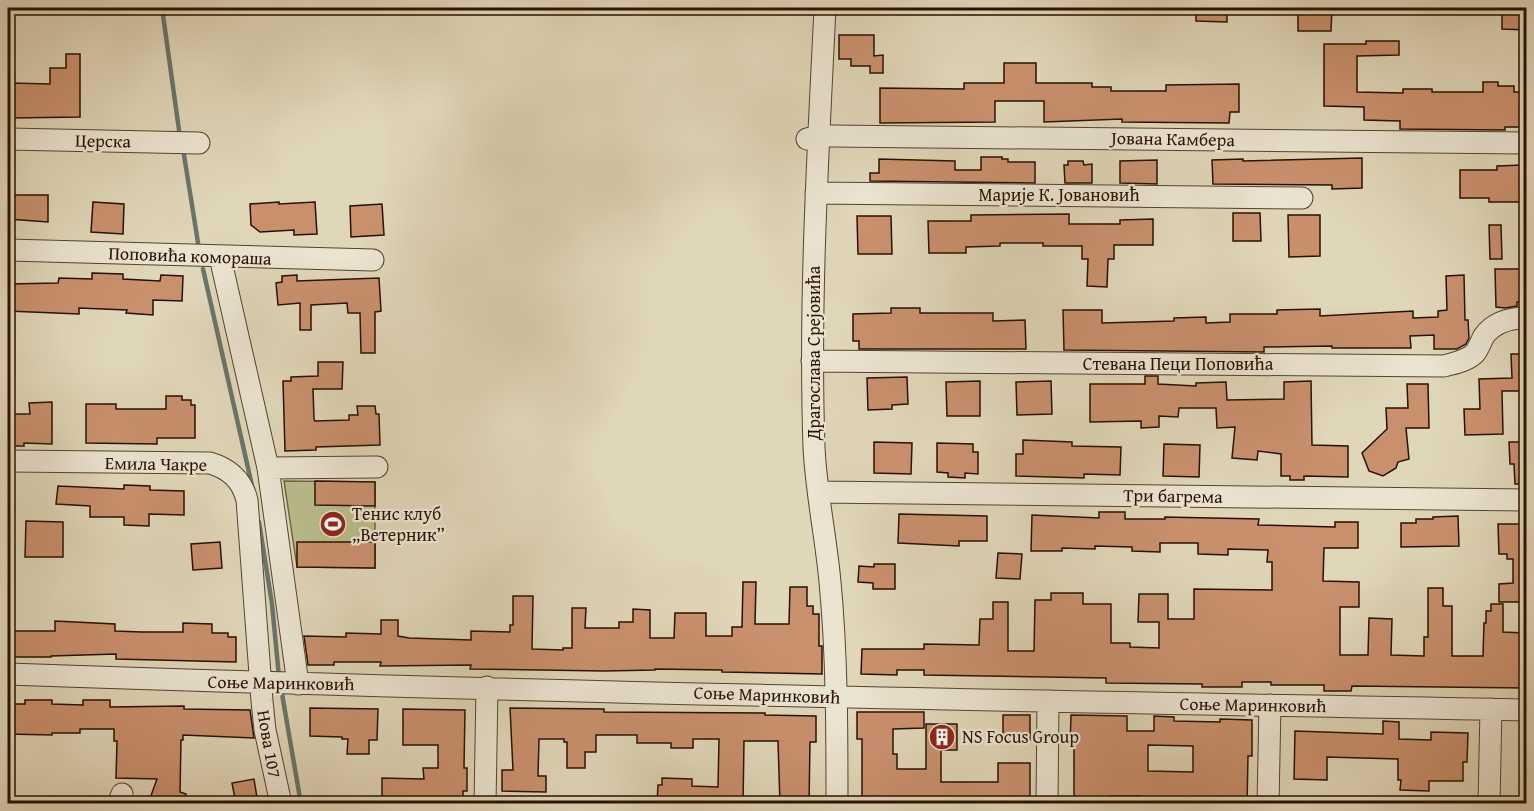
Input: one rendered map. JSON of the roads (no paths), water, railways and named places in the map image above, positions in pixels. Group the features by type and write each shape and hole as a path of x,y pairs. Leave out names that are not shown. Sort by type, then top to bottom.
{"street":[{"name":"Драгослава Срејовића","path":"825,8 813,137 816,193 812,362 814,451 830,582 837,697 837,804"},
{"name":"Јована Камбера","path":"813,137 1527,143"},
{"name":"Церска","path":"8,139 200,143"},
{"name":"Марије К. Јовановић","path":"816,193 1302,198"},
{"name":"Поповића комораша","path":"8,250 374,260"},
{"path":"220,257 268,468 298,684"},
{"name":"Стевана Пеци Поповића","path":"812,362 1444,366 1461,362 1475,353 1485,335 1493,327 1504,321 1527,318"},
{"name":"Емила Чакре","path":"8,461 210,463 221,466 236,476 247,500 261,683"},
{"path":"268,468 377,467"},
{"name":"Три багрема","path":"819,492 1527,500"},
{"name":"Соње Маринковић","path":"8,674 261,683 837,697 1527,710"},
{"name":"Нова 107","path":"261,683 266,730 281,804"},
{"path":"485,804 487,687"},
{"path":"1047,804 1048,701"},
{"path":"1268,804 1270,705"},
{"path":"1489,804 1491,709"}],"waterway":[{"path":"162,8 179,130"},
{"path":"184,155 199,249"},
{"path":"203,269 253,490"},
{"path":"259,522 272,604 279,677"},
{"path":"281,688 301,804"}],"place":[{"name":"Тенис клуб „Ветерник”","path":"333,524"},
{"name":"NS Focus Group","path":"942,737"}]}
